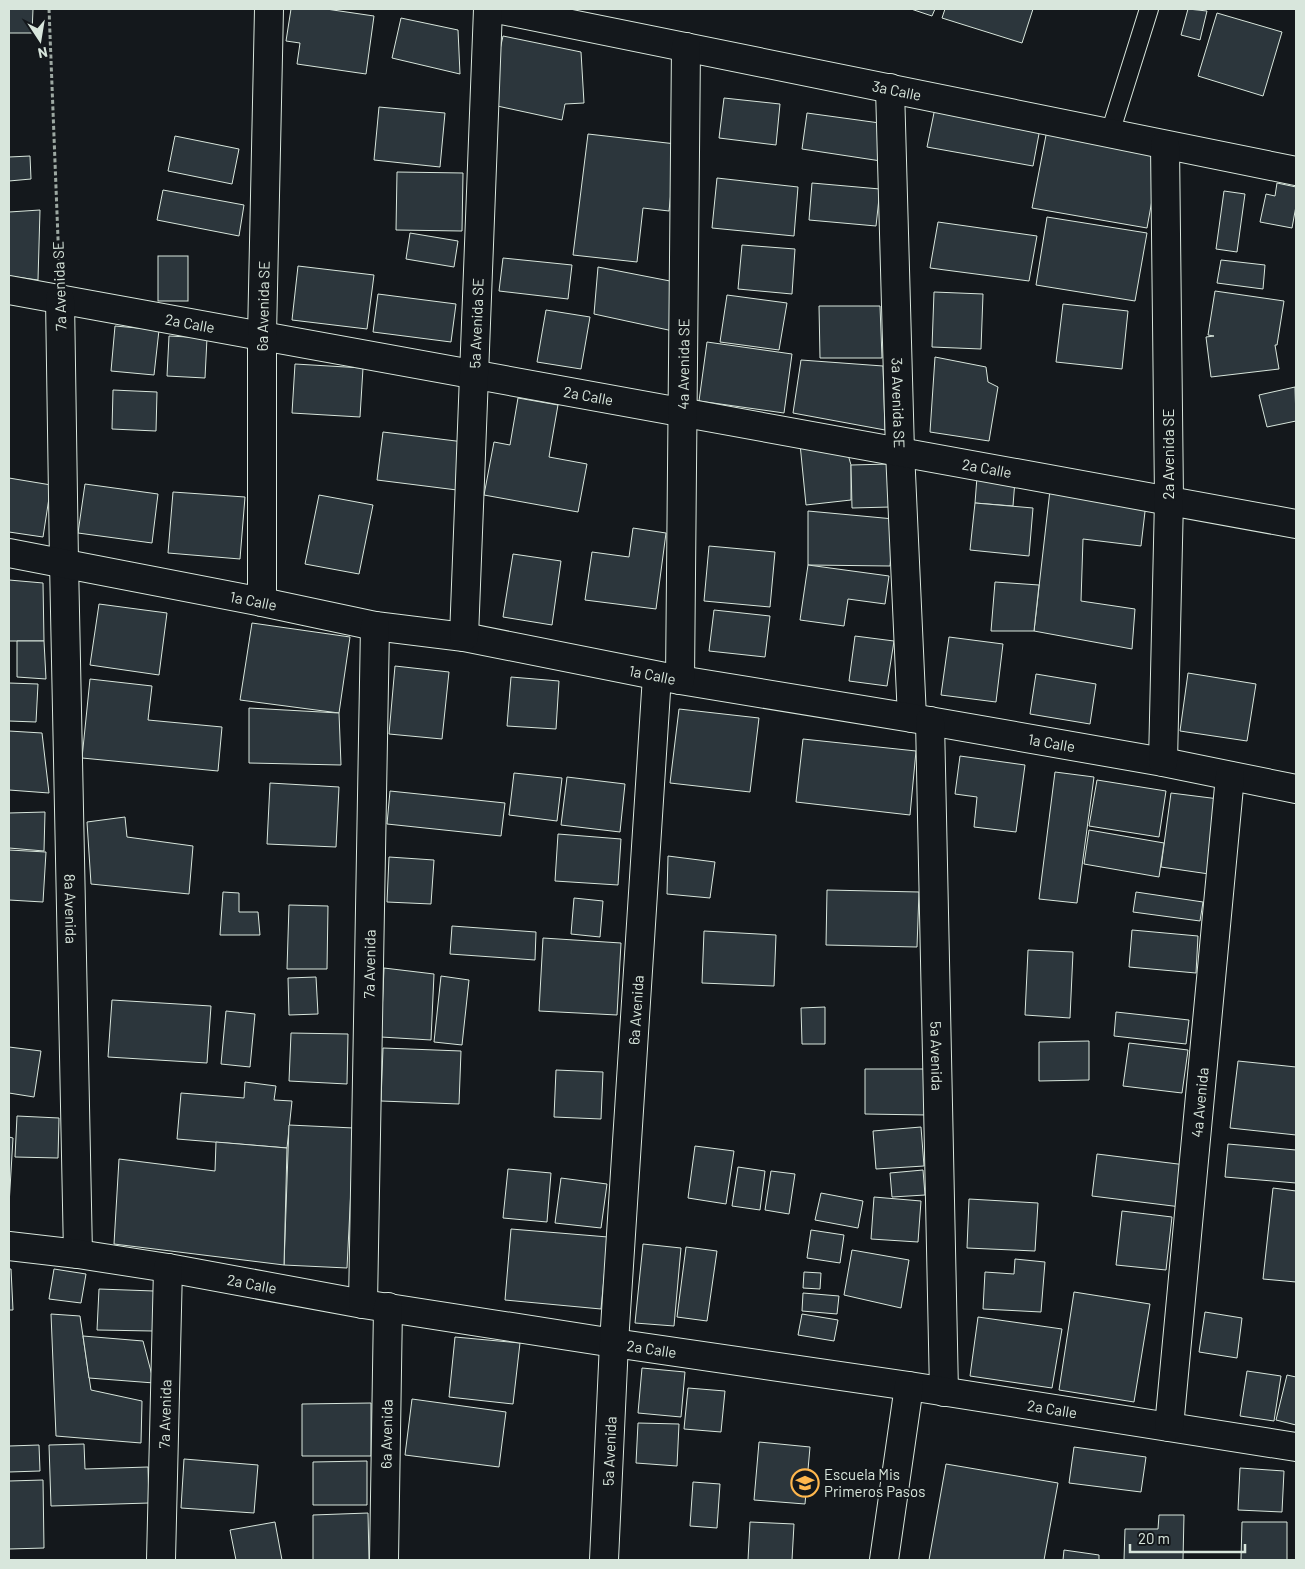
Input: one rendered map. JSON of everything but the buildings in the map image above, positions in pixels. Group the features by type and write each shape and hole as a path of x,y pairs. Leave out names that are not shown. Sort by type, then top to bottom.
{"street":[{"name":"6a Avenida SE","path":"262,602 262,336 269,9"},
{"name":"5a Avenida SE","path":"464,637 488,9"},
{"name":"3a Calle","path":"497,9 1296,171"},
{"name":"4a Avenida SE","path":"669,678 683,413 686,47"},
{"name":"3a Avenida SE","path":"890,88 900,451 921,719"},
{"name":"2a Avenida SE","path":"1164,762 1169,499 1165,145"},
{"name":"2a Calle","path":"9,290 683,413 1169,499 1296,524"},
{"name":"7a Avenida SE","path":"60,299 64,562"},
{"name":"1a Calle","path":"9,553 64,562 375,626 464,637 669,678 921,719 1164,762 1296,789"},
{"name":"8a Avenida","path":"64,562 78,1254"},
{"name":"7a Avenida","path":"375,626 376,1306"},
{"name":"6a Avenida","path":"614,1343 669,678"},
{"name":"5a Avenida","path":"921,719 944,1392"},
{"name":"4a Avenida","path":"1169,1427 1230,776"},
{"name":"2a Calle","path":"9,1246 78,1254 168,1268 376,1306 909,1386 1296,1447"},
{"name":"7a Avenida","path":"162,1560 168,1268"},
{"name":"6a Avenida","path":"376,1306 384,1560"},
{"name":"5a Avenida","path":"604,1560 614,1343"},
{"path":"884,1560 909,1386"}],"lane":[{"path":"1110,133 1149,9"}],"path":[{"name":"7a Avenida SE","path":"49,9 60,299"}],"place":[{"name":"Escuela Mis Primeros Pasos","path":"805,1483"}]}
